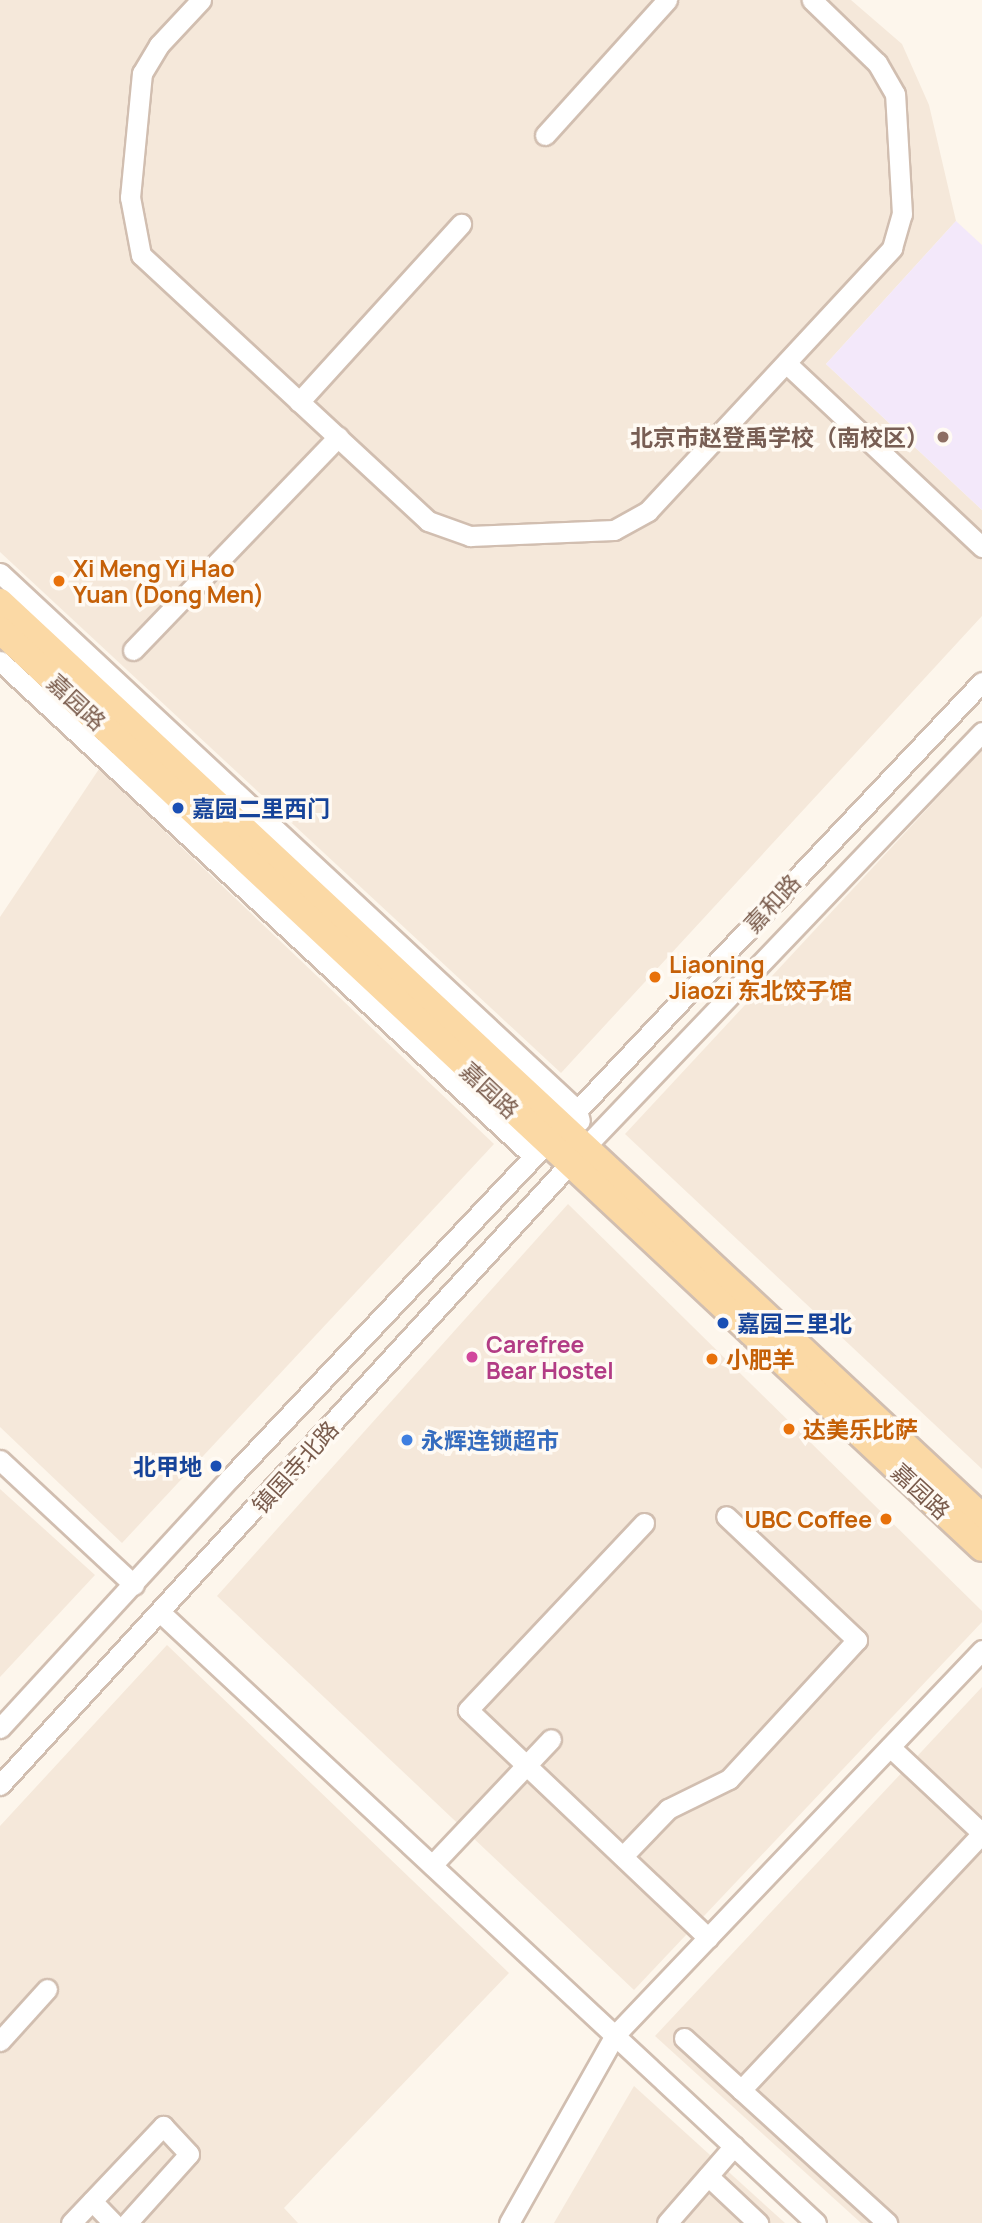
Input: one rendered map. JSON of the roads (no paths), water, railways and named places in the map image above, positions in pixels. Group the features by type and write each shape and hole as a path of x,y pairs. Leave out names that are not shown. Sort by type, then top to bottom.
{"main road":[{"name":"嘉园路","path":"0,602 555,1133"},
{"name":"嘉园路","path":"0,630 555,1133"},
{"path":"555,1133 578,1155"},
{"name":"嘉园路","path":"578,1155 982,1517"},
{"name":"嘉园路","path":"578,1155 982,1548"}],"street":[{"path":"201,0 159,45 142,73 130,197 141,255 428,522 470,536 614,530 648,511 892,248 902,214 895,94 877,63 812,0"},
{"path":"545,135 667,0"},
{"path":"299,402 461,224"},
{"path":"786,362 982,547"},
{"path":"133,650 338,437"},
{"path":"0,573 555,1133"},
{"path":"0,661 555,1133"},
{"name":"嘉和路","path":"555,1133 982,682"},
{"name":"嘉和路","path":"578,1155 982,732"},
{"name":"镇国寺北路","path":"0,1728 555,1133"},
{"name":"镇国寺北路","path":"0,1785 161,1613 578,1155"},
{"path":"0,1460 134,1585"},
{"path":"622,1856 653,1836 667,1809 729,1779 857,1640 726,1516"},
{"path":"644,1523 468,1710 708,1938"},
{"path":"161,1613 816,2223"},
{"path":"509,2223 615,2035 982,1650"},
{"path":"432,1865 551,1739"},
{"path":"741,2090 982,1833 890,1747"},
{"path":"0,2041 47,1989"},
{"path":"684,2038 887,2223"},
{"path":"71,2223 163,2126 189,2154 127,2223"},
{"path":"667,2223 734,2146"},
{"path":"708,2176 758,2223"},
{"path":"92,2202 113,2223"}],"place":[{"name":"北京市赵登禹学校（南校区）","path":"943,437"},
{"name":"Xi Meng Yi Hao Yuan (Dong Men)","path":"59,581"},
{"name":"嘉园二里西门","path":"178,808"},
{"name":"Liaoning Jiaozi 东北饺子馆","path":"655,977"},
{"name":"嘉园三里北","path":"723,1323"},
{"name":"Carefree Bear Hostel","path":"472,1357"},
{"name":"小肥羊","path":"712,1359"},
{"name":"达美乐比萨","path":"789,1429"},
{"name":"永辉连锁超市","path":"407,1440"},
{"name":"北甲地","path":"216,1466"},
{"name":"UBC Coffee","path":"886,1519"}]}
